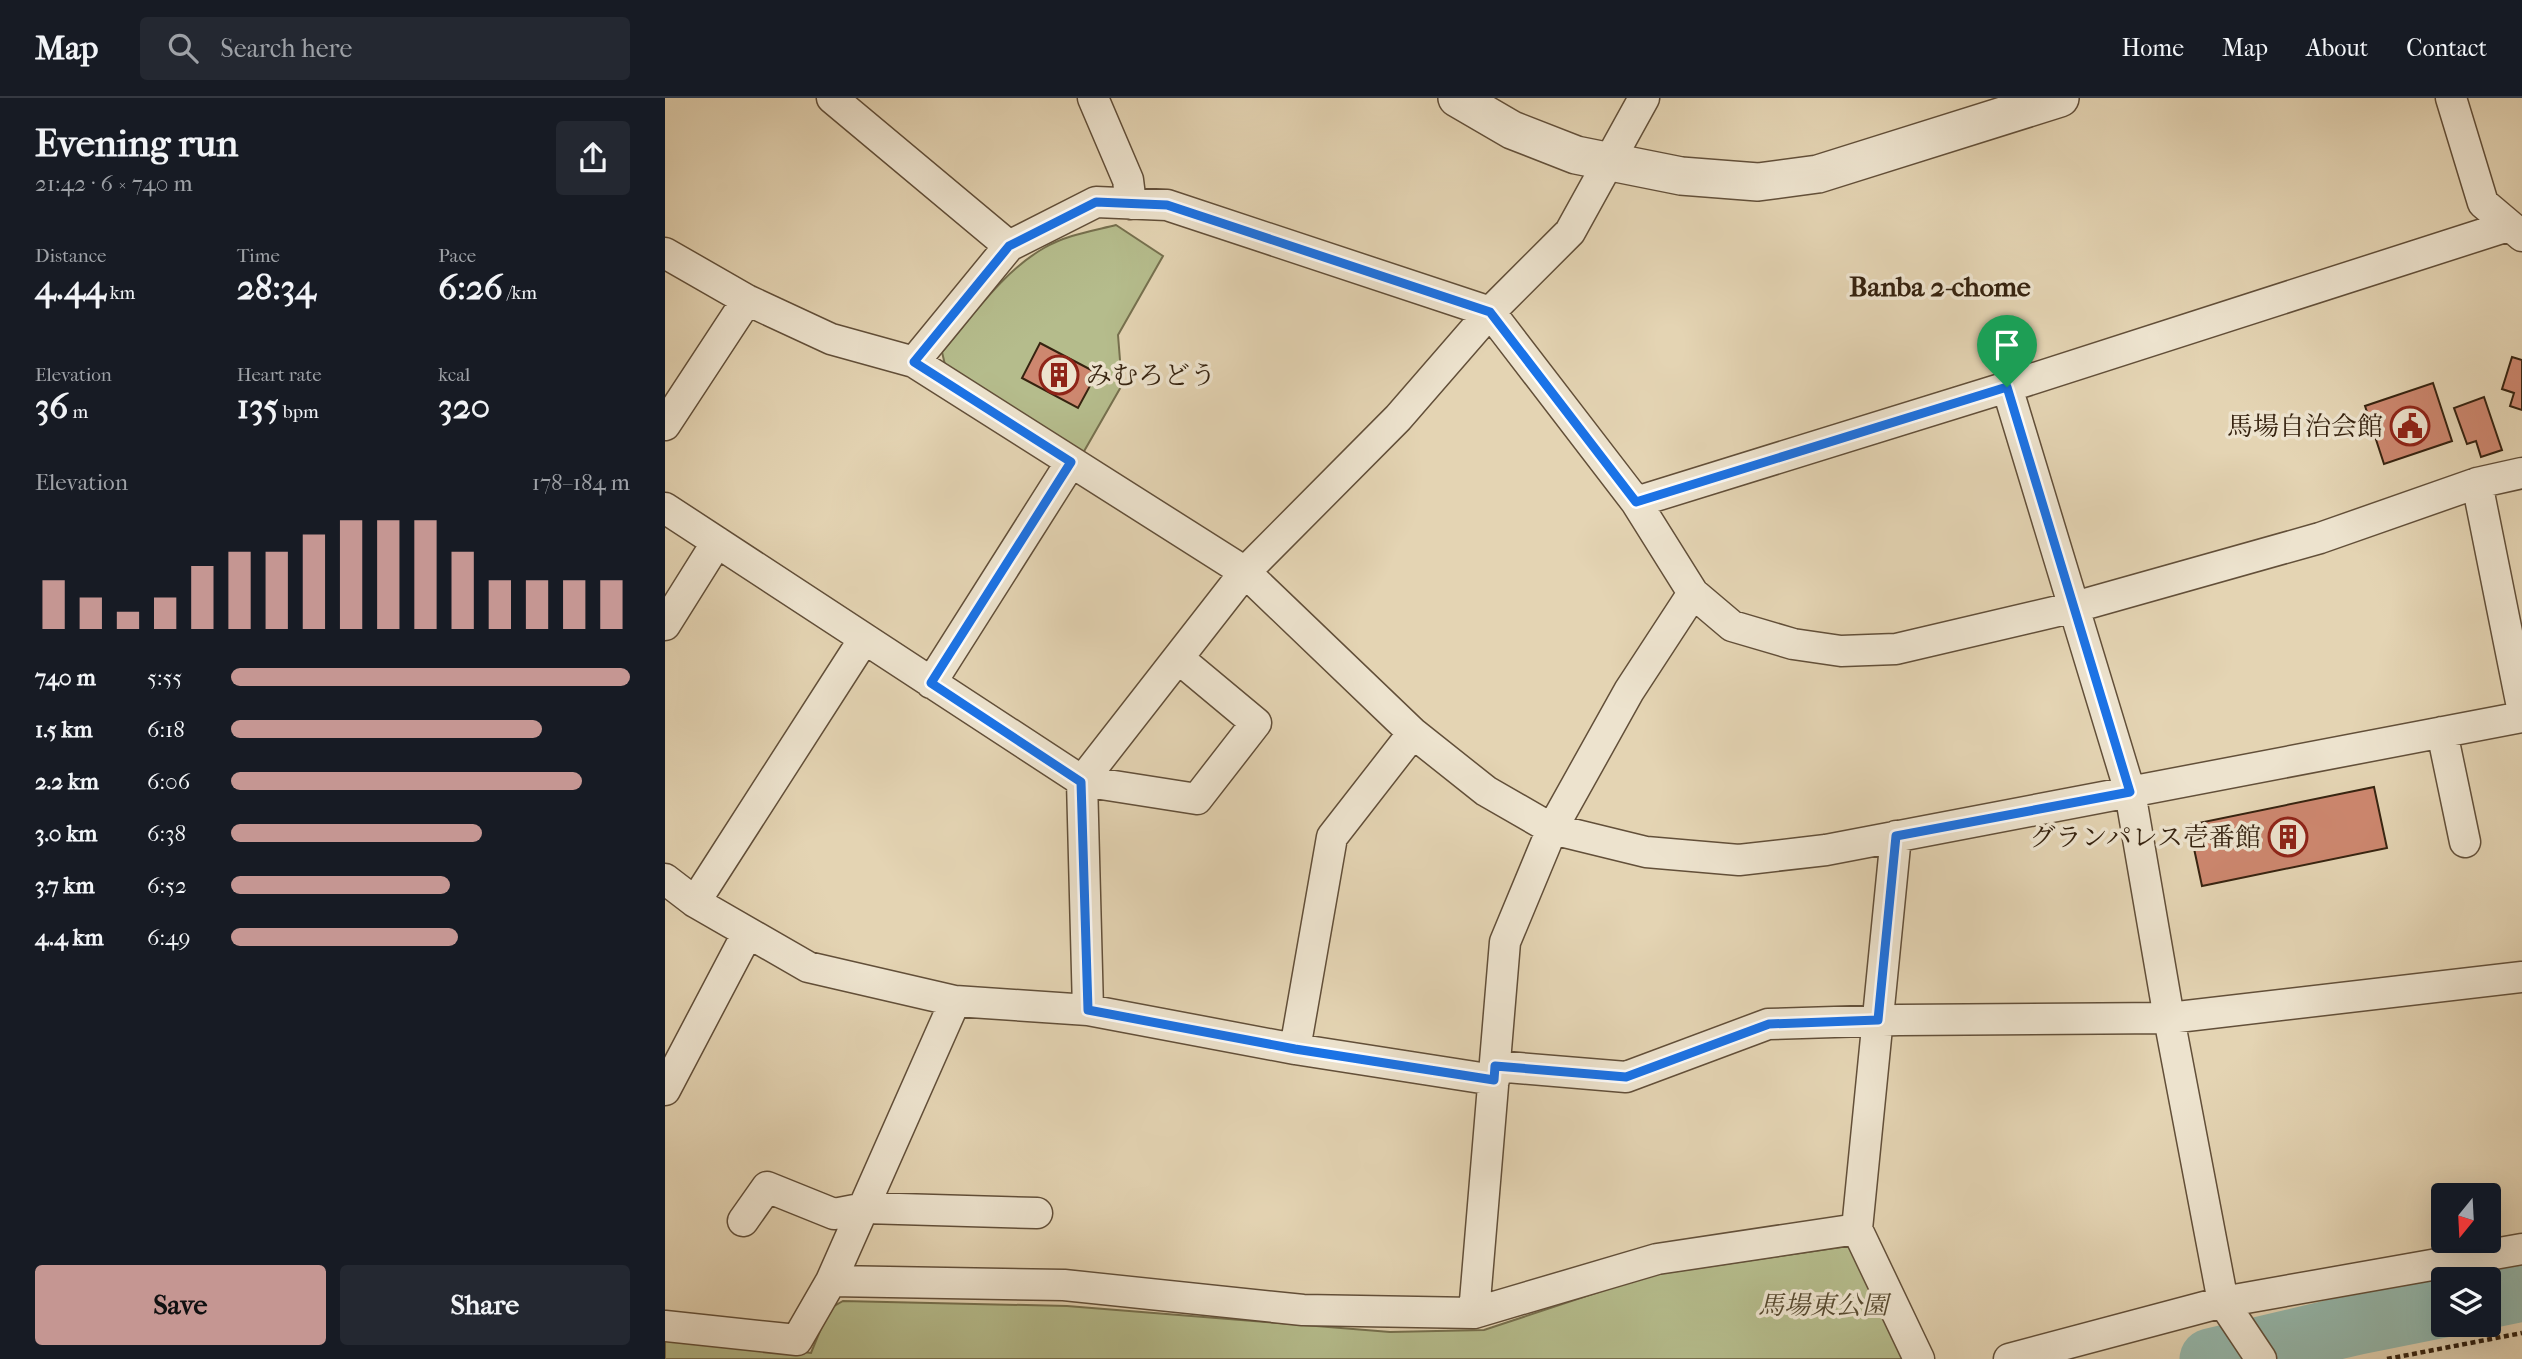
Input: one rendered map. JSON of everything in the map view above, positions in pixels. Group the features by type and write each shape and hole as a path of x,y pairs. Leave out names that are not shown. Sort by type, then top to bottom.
{"street":[{"path":"832,98 1009,246"},
{"path":"1093,98 1128,180 1131,204"},
{"path":"1457,98 1512,130 1576,155 1681,176 1758,182 1818,174 2060,98"},
{"path":"1088,1010 1081,782 1245,572 1398,418 1490,312 1570,232 1644,98"},
{"path":"2451,98 2483,203 2515,231"},
{"path":"914,362 1009,246 1096,202 1167,205 1490,312 1636,502 1693,593 1732,626 1793,644 1841,651 1896,649 2075,607 2320,538 2477,483 2522,473"},
{"path":"1636,502 2515,231"},
{"path":"665,253 747,299 831,339 914,362 1245,572 1413,733 1486,791 1552,829 1646,852 1739,860 1826,849 2522,717"},
{"path":"665,425 747,299"},
{"path":"2007,387 2130,792 2169,1018 2223,1302 2261,1359"},
{"path":"931,683 1071,462"},
{"path":"2477,483 2522,707"},
{"path":"665,508 1081,782 1196,799 1257,723 1178,658"},
{"path":"665,625 717,542"},
{"path":"1474,1313 1505,942 1552,829 1629,691 1693,593"},
{"path":"695,902 865,639"},
{"path":"2442,732 2465,842"},
{"path":"1295,1049 1332,837 1413,733"},
{"path":"1896,836 1857,1229 1919,1359"},
{"path":"665,879 695,902 807,967 955,1001 1088,1010 1295,1049 1495,1073 1626,1077 1769,1024 1878,1020 2169,1018 2522,977"},
{"path":"665,1090 747,934"},
{"path":"665,1325 797,1340 831,1282 955,1001"},
{"path":"743,1222 767,1187 834,1214 865,1208 1037,1213"},
{"path":"831,1282 1063,1286 1303,1310 1474,1313 1657,1259 1857,1229"},
{"path":"2009,1359 2223,1302 2522,1249"}],"path":[{"path":"2387,1359 2522,1333"}],"green space":[{"path":"1116,225 1163,256 1118,335 1122,385 1083,453 946,369 942,352 1001,282 1029,258 1061,240"},
{"name":"馬場東公園","path":"1849,1246 1908,1359 665,1359 665,1338 811,1353 829,1309 843,1301 1067,1306 1390,1332 1484,1330 1650,1275"}],"building":[{"name":"みむろどう","path":"1040,343 1097,373 1078,408 1022,378"},
{"path":"2512,357 2522,360 2522,410 2510,406 2514,393 2502,389"},
{"path":"2433,383 2452,441 2384,464 2365,406"},
{"path":"2484,397 2502,450 2481,457 2476,441 2467,444 2454,408"},
{"name":"グランパレス壱番館","path":"2374,787 2387,848 2202,886 2189,825"}],"waterway":[{"path":"2501,1295 2522,1291"},
{"path":"2210,1359 2431,1309"}],"place":[{"name":"みむろどう","path":"1059,375"},
{"name":"馬場自治会館","path":"2410,426"},
{"name":"グランパレス壱番館","path":"2288,837"}],"district":[{"name":"Banba 2-chome","path":"1940,286"}],"route":[{"path":"1096,202 1167,205 1490,312 1636,502 2007,387 2130,792 1896,836 1878,1020 1769,1024 1626,1077 1495,1066 1494,1080 1295,1049 1088,1010 1081,782 931,683 1071,462 914,362 1009,246 1096,202"}]}
